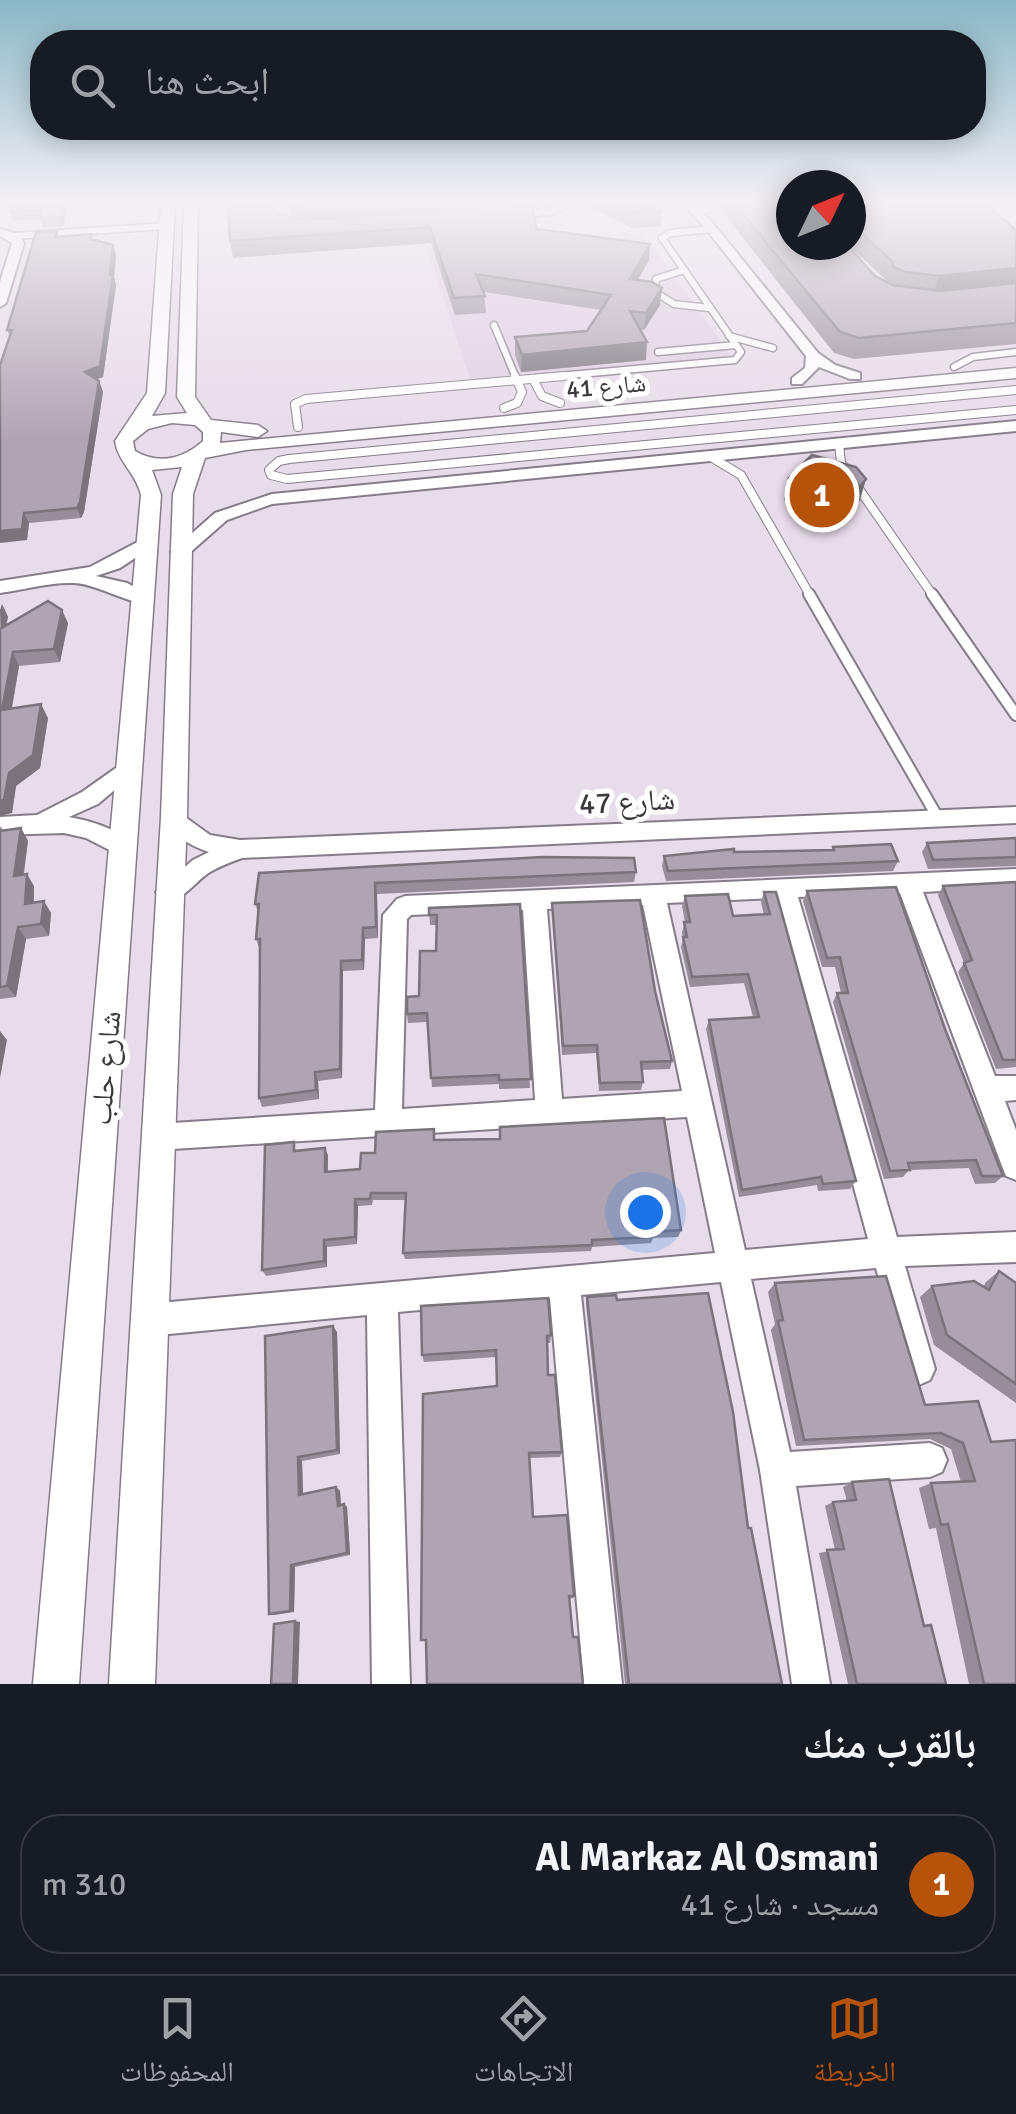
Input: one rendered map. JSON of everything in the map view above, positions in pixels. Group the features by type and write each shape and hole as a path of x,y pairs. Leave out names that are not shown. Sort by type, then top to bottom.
{"street":[{"path":"133,444 156,393 163,284"},
{"path":"189,284 186,398 204,423"},
{"path":"755,284 813,356 830,368 855,376"},
{"path":"797,381 812,370 813,356"},
{"name":"شارع 41","path":"1016,361 560,403 501,422 246,431 168,418 133,444 162,464 246,444 501,422 724,409 1016,373"},
{"name":"شارع حلب","path":"132,1684 174,817 183,494 198,455 212,442 204,423"},
{"path":"180,552 212,519 250,503 1016,426"},
{"name":"شارع حلب","path":"56,1684 148,542 150,485 133,444"},
{"path":"0,587 77,579 111,567 148,542"},
{"path":"77,579 121,587 143,600"},
{"path":"38,821 90,798 130,766"},
{"name":"شارع 47","path":"174,817 183,830 198,840 240,848 1016,815"},
{"path":"0,826 38,821 86,828 123,848"},
{"name":"شارع 47","path":"168,892 201,866 240,848"},
{"path":"388,1122 396,914 412,905 1016,878"},
{"path":"908,883 1016,1166"},
{"path":"784,888 919,1370"},
{"path":"653,894 777,1470 811,1684"},
{"path":"534,900 549,1112"},
{"path":"988,1089 1016,1088"},
{"path":"157,1136 698,1102"},
{"path":"148,1320 886,1252 1016,1247"},
{"path":"564,1282 603,1684"},
{"path":"382,1298 391,1684"},
{"path":"777,1470 930,1460"}],"lane":[{"path":"656,284 656,292 674,304 710,308"},
{"path":"298,428 295,404 301,400 728,362 741,355 693,284"},
{"path":"494,326 522,396 501,422 289,459 269,470 288,480 1016,410"},
{"path":"729,336 774,348"},
{"path":"658,352 736,345"},
{"path":"954,367 973,357 1016,352"},
{"path":"533,379 542,396 560,403"},
{"path":"739,437 724,409 1016,390"},
{"path":"944,397 960,416"},
{"path":"501,422 507,459"},
{"path":"839,444 841,464 1016,715"},
{"path":"621,448 622,466"},
{"path":"602,450 622,466"},
{"path":"711,457 730,464 742,475 938,818"}],"shaded area":[{"path":"438,284 680,284 732,357 471,381"}],"building":[{"path":"21,284 112,284 100,366 85,372 99,381 80,502 77,508 24,513 22,529 0,531 0,365 12,330 7,330"},
{"path":"449,284 480,284 485,296 454,298"},
{"path":"538,284 655,284 662,288 646,313 630,311 647,342 522,355 515,337 587,331 611,295"},
{"path":"800,284 890,284 941,291 1016,284 1016,323 859,338 840,332"},
{"path":"812,455 856,467 866,479 850,499 789,478"},
{"path":"48,601 62,610 54,649 13,652 2,710 41,704 33,755 9,773 4,800 0,801 0,629"},
{"path":"21,828 14,876 27,874 25,904 44,901 41,924 18,927 7,986 0,987 0,831"},
{"path":"1016,838 1016,857 933,860 927,843"},
{"path":"891,844 898,861 668,871 664,856 734,849 834,850 833,847"},
{"path":"542,857 634,858 636,872 375,883 376,927 363,928 362,960 341,961 340,1069 315,1072 316,1090 259,1098 260,939 256,939 259,904 255,904 259,873"},
{"path":"1016,882 1016,1060 1003,1060 964,963 972,960 943,886"},
{"path":"896,887 945,1029 1003,1176 982,1176 976,1160 908,1163 910,1170 890,1171 837,993 848,993 840,957 827,958 807,891"},
{"path":"764,892 776,892 856,1181 823,1184 821,1177 742,1190 709,1020 759,1017 748,974 692,977 683,937 687,937 684,922 690,922 685,896 728,894 733,916 770,914"},
{"path":"640,900 655,991 672,1061 641,1062 643,1082 600,1083 597,1045 563,1046 552,903"},
{"path":"520,904 531,1079 499,1080 499,1075 431,1078 427,1013 407,1014 407,997 419,996 420,951 436,951 437,915 429,915 429,908"},
{"path":"664,1118 681,1230 653,1232 653,1237 592,1240 592,1245 403,1253 406,1193 371,1193 370,1199 355,1199 355,1237 324,1240 324,1261 262,1270 265,1145 294,1142 294,1151 325,1148 325,1172 360,1169 361,1153 375,1153 376,1132 434,1129 434,1140 500,1139 500,1127"},
{"path":"999,1271 1016,1283 1016,1384 947,1335 932,1286 974,1281 989,1290"},
{"path":"886,1276 925,1405 978,1401 991,1442 1016,1440 1016,1684 984,1684 948,1524 941,1525 931,1483 975,1481 963,1443 941,1433 804,1440 778,1321 783,1320 775,1283"},
{"path":"708,1293 733,1412 748,1528 782,1684 629,1684 587,1297 616,1295 617,1300"},
{"path":"548,1298 548,1375 555,1375 562,1452 529,1453 533,1517 567,1515 574,1596 569,1596 583,1684 427,1684 426,1640 421,1640 423,1394 497,1386 496,1350 422,1355 421,1306"},
{"path":"333,1326 337,1450 298,1457 299,1495 336,1487 338,1506 344,1504 347,1553 291,1565 290,1611 269,1614 265,1336"},
{"path":"889,1479 924,1626 931,1625 946,1684 857,1684 827,1550 844,1549 833,1502 856,1500 852,1482"},
{"path":"295,1621 293,1684 271,1684 274,1624"}],"place":[{"name":"Al Markaz Al Osmani","path":"822,495"}]}
